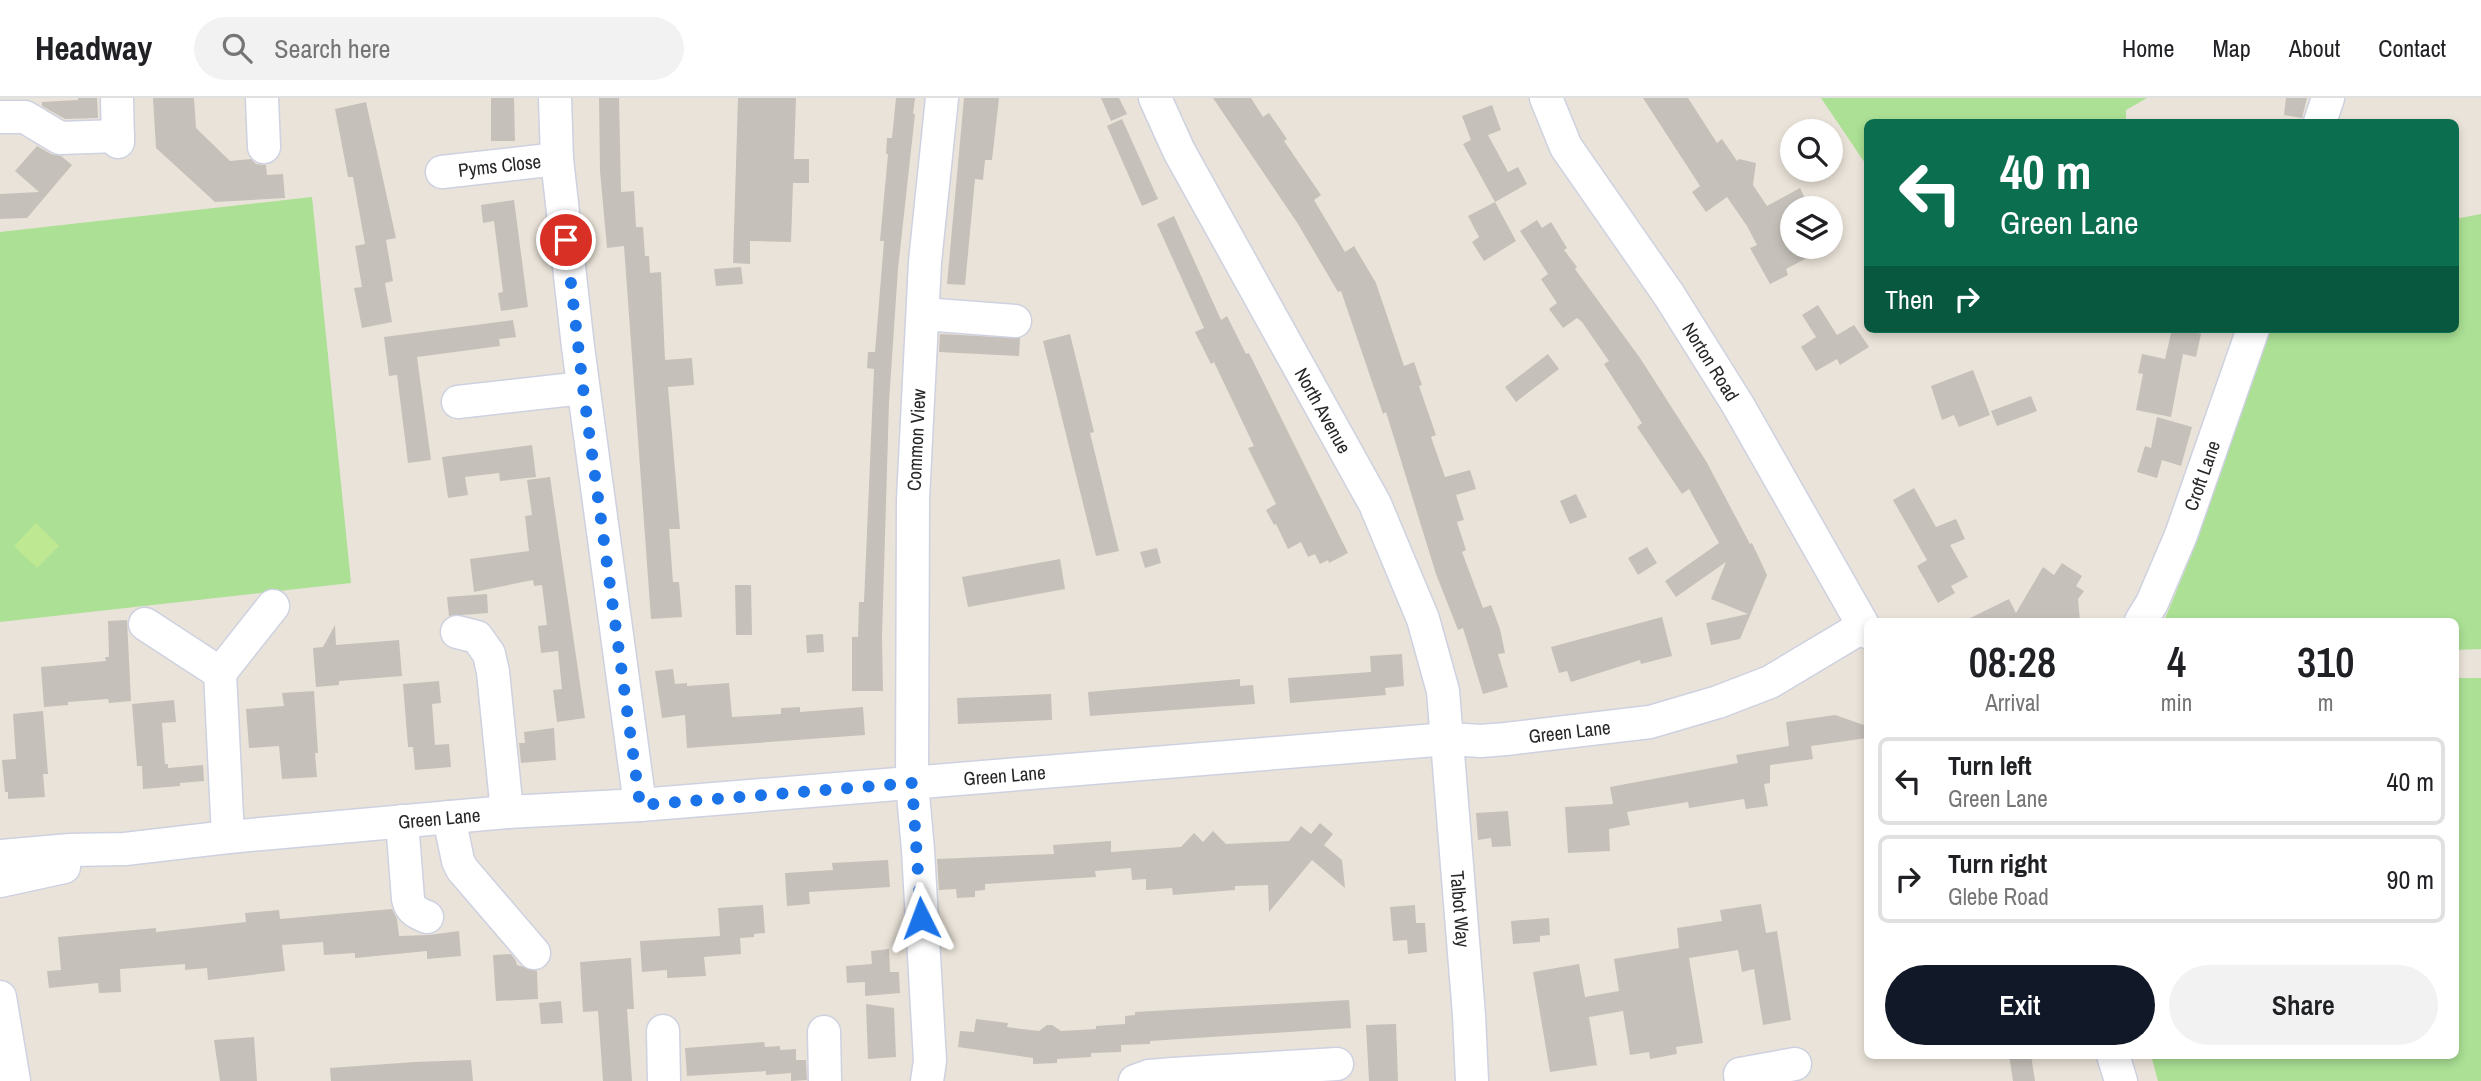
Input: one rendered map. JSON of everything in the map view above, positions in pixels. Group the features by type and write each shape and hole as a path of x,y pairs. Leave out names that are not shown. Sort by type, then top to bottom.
{"street":[{"path":"0,117 25,117 60,138 118,139 117,98"},
{"path":"262,98 264,147"},
{"path":"555,98 557,159 583,388 640,805"},
{"name":"Common View","path":"929,1081 918,850 912,783 913,499 925,261 942,98"},
{"name":"North Avenue","path":"1155,98 1179,151 1375,504 1423,619 1443,691 1448,739"},
{"name":"Norton Road","path":"1546,98 1566,147 1669,295 1738,405 1864,627"},
{"path":"2321,119 2328,98"},
{"name":"Pyms Close","path":"442,172 557,159"},
{"path":"923,314 1015,321"},
{"name":"Croft Lane","path":"2143,618 2181,535 2252,333"},
{"path":"458,402 583,388"},
{"path":"228,836 220,673 273,606"},
{"path":"145,624 220,673"},
{"name":"Green Lane","path":"0,856 125,849 228,836 507,812 640,805 1448,739 1506,739 1650,722 1718,702 1770,682 1864,630"},
{"path":"457,632 477,637 489,654 507,812"},
{"name":"Talbot Way","path":"1448,739 1472,1081"},
{"path":"449,817 462,870 534,953"},
{"path":"402,821 408,900 414,911 427,917"},
{"name":"Green Lane","path":"0,881 50,871 125,849"},
{"path":"0,998 14,1081"},
{"path":"663,1031 664,1081"},
{"path":"824,1032 825,1081"},
{"path":"2114,1059 2121,1081"},
{"path":"1135,1081 1161,1075 1201,1077 1337,1063"},
{"path":"1741,1081 1740,1074 1795,1064"}],"green space":[{"path":"1821,98 2147,98 2126,110 2126,119 1864,119 1864,162 1843,131 1843,119 1835,119"},
{"path":"312,197 351,583 0,622 0,232"},
{"path":"2481,214 2481,649 2459,650 2459,618 2165,618 2196,544 2270,333 2459,333 2459,218"},
{"path":"36,523 59,546 37,568 14,546"},
{"path":"2459,678 2481,678 2481,1081 2158,1081 2152,1059 2459,1059"}],"building":[{"path":"97,98 98,118 65,119 42,106 42,102"},
{"path":"153,98 194,98 196,128 230,161 251,159 256,164 266,165 267,175 283,174 285,198 215,202 156,148"},
{"path":"491,98 514,98 515,141 491,141"},
{"path":"599,98 619,98 621,192 634,191 636,227 643,227 645,256 649,256 650,273 661,272 665,360 692,358 694,385 668,387 680,529 669,529 673,582 679,582 682,617 651,619 624,246 607,248 600,171"},
{"path":"738,98 796,98 794,159 809,159 809,183 793,183 791,242 750,241 750,264 733,263"},
{"path":"896,98 915,98 915,114 898,269 889,402 882,637 883,691 852,691 852,637 858,637 859,602 864,602 874,369 867,368 868,352 875,352 884,241 880,241 887,138 892,138"},
{"path":"964,98 999,98 992,160 985,160 983,180 975,179 965,285 947,284"},
{"path":"1101,98 1119,98 1127,114 1111,121"},
{"path":"1213,98 1251,98 1263,117 1269,113 1287,139 1284,141 1321,195 1314,200 1345,252 1354,246 1376,283 1404,366 1414,362 1422,385 1419,386 1436,435 1431,437 1445,477 1470,470 1476,489 1456,495 1464,520 1457,522 1466,550 1462,552 1483,608 1491,605 1500,629 1505,653 1498,654 1508,687 1483,694 1463,628 1458,630 1436,574 1386,412 1383,414 1341,291 1338,292 1298,224"},
{"path":"1643,98 1688,98 1717,143 1722,139 1737,161 1739,159 1756,163 1753,185 1767,206 1780,199 1780,259 1805,259 1786,269 1788,275 1770,284 1750,248 1757,245 1727,197 1706,212 1692,192 1700,186"},
{"path":"2286,98 2307,98 2302,118 2284,115"},
{"path":"366,102 396,238 386,240 393,281 385,283 392,322 362,328 354,288 362,287 355,246 365,244 353,177 348,177 335,109"},
{"path":"1492,105 1501,130 1488,135 1508,172 1518,167 1527,184 1495,202 1463,144 1471,140 1462,116"},
{"path":"1122,119 1158,199 1142,206 1107,126"},
{"path":"37,146 61,156 72,165 27,218 0,219 0,194 39,192 15,171"},
{"path":"1800,188 1804,196 1785,196"},
{"path":"514,200 528,307 501,311 498,293 503,292 494,221 483,223 481,205"},
{"path":"1495,202 1516,241 1484,261 1472,242 1479,237 1468,216"},
{"path":"1174,216 1221,320 1227,316 1246,354 1249,353 1348,553 1329,563 1328,560 1320,564 1315,554 1308,557 1301,542 1288,549 1266,510 1276,504 1248,448 1254,446 1214,362 1211,364 1195,332 1204,328 1157,224"},
{"path":"1537,220 1542,228 1551,222 1567,248 1564,250 1577,267 1575,269 1640,358 1706,461 1750,544 1752,543 1767,575 1740,639 1711,645 1706,623 1748,614 1711,599 1726,562 1676,597 1665,581 1719,543 1689,489 1682,494 1637,427 1642,423 1604,364 1609,361 1582,322 1577,318 1563,328 1549,309 1557,303 1541,279 1548,274 1520,231"},
{"path":"741,267 743,284 716,286 714,269"},
{"path":"1818,305 1837,335 1854,325 1869,347 1840,365 1837,359 1816,371 1801,347 1816,337 1802,315"},
{"path":"513,320 516,337 499,339 500,346 417,357 431,460 408,463 397,375 389,376 384,337"},
{"path":"2171,333 2201,334 2196,357 2183,354 2171,417 2136,410 2143,374 2138,373 2142,354 2165,359"},
{"path":"940,334 1020,338 1019,356 939,352"},
{"path":"1070,334 1094,432 1090,433 1119,551 1096,556 1043,341"},
{"path":"1548,354 1559,369 1516,402 1505,387"},
{"path":"1973,370 1990,415 1959,427 1954,415 1942,420 1931,386"},
{"path":"2031,396 2037,411 1997,426 1991,411"},
{"path":"2157,417 2192,427 2181,466 2162,460 2157,478 2137,472 2145,446 2151,448"},
{"path":"532,445 536,477 500,481 499,473 465,477 468,495 448,498 442,457"},
{"path":"550,477 585,718 557,722 553,690 562,689 558,651 541,653 538,626 547,625 542,585 534,586 533,580 474,592 470,559 529,551 525,516 532,515 527,480"},
{"path":"1914,488 1936,527 1956,519 1965,539 1950,545 1968,577 1951,586 1955,593 1938,603 1917,566 1927,560 1893,500"},
{"path":"1576,494 1587,517 1570,524 1560,501"},
{"path":"1647,547 1657,563 1638,575 1628,558"},
{"path":"1157,548 1161,563 1145,568 1140,552"},
{"path":"1060,559 1065,589 968,607 962,577"},
{"path":"2062,563 2082,576 2076,586 2084,591 2078,599 2080,618 1970,618 2009,599 2016,613 2043,567 2054,575"},
{"path":"735,585 751,585 752,635 736,635"},
{"path":"487,594 488,613 449,616 447,597"},
{"path":"1662,617 1672,656 1641,664 1640,660 1571,682 1567,671 1559,673 1551,647"},
{"path":"127,620 131,701 109,703 108,699 44,707 41,667 106,661 105,657 109,657 108,621"},
{"path":"335,625 336,645 399,640 402,676 339,681 339,685 316,687 313,648 323,647"},
{"path":"823,634 824,652 807,653 806,635"},
{"path":"1402,654 1404,686 1385,688 1386,695 1290,703 1288,678 1371,672 1370,656"},
{"path":"673,669 675,684 687,683 687,686 729,683 732,717 781,714 781,708 800,707 800,712 863,707 865,735 687,748 685,715 662,718 655,671"},
{"path":"1240,679 1240,686 1253,685 1255,704 1090,716 1088,692"},
{"path":"439,681 441,703 432,704 435,745 449,744 451,767 415,770 413,747 408,747 403,684"},
{"path":"314,691 317,777 282,779 279,746 249,748 246,709 284,706 282,693"},
{"path":"1051,694 1052,720 958,724 957,698"},
{"path":"174,700 176,722 162,723 165,764 168,764 168,768 203,765 204,781 143,789 142,766 137,766 132,704"},
{"path":"43,711 48,774 43,774 45,797 8,799 2,760 16,759 13,714"},
{"path":"1835,715 1864,725 1864,738 1811,746 1813,759 1770,765 1770,783 1764,784 1768,806 1746,809 1744,799 1689,808 1688,802 1627,812 1630,825 1609,829 1610,851 1568,853 1565,807 1613,804 1610,787 1738,763 1736,755 1789,746 1786,722"},
{"path":"554,728 556,760 521,763 519,743 525,743 524,732"},
{"path":"1508,811 1511,846 1492,847 1491,838 1478,840 1476,813"},
{"path":"1320,823 1333,834 1324,845 1342,860 1345,888 1312,860 1269,912 1268,885 1235,886 1235,890 1173,895 1172,888 1146,890 1146,879 1132,880 1131,868 1095,871 1096,877 985,884 985,890 975,891 975,897 957,898 956,889 939,890 937,859 1054,854 1053,845 1111,841 1111,852 1181,847 1194,833 1203,842 1213,831 1226,844 1289,841 1301,826 1311,834"},
{"path":"888,860 890,887 809,892 810,904 787,906 785,873 833,870 832,863"},
{"path":"1761,904 1766,933 1777,931 1791,1020 1763,1025 1754,969 1742,972 1738,950 1689,958 1703,1043 1676,1047 1677,1054 1650,1059 1649,1052 1630,1055 1623,1011 1589,1017 1597,1065 1550,1072 1533,972 1579,964 1585,997 1619,991 1614,959 1679,948 1677,928 1722,921 1720,910"},
{"path":"763,905 765,933 740,938 741,954 704,957 706,976 667,978 667,970 642,972 640,941 720,936 718,908"},
{"path":"1415,905 1416,923 1425,923 1427,952 1408,954 1407,940 1393,941 1390,907"},
{"path":"392,909 397,919 399,936 459,931 461,956 427,959 427,951 355,958 355,953 324,955 323,942 282,945 285,971 208,980 207,968 185,970 185,964 120,969 121,992 99,993 98,983 49,988 47,971 61,970 58,937 156,928 156,932 246,922 245,913 279,910 280,919"},
{"path":"1549,918 1550,935 1540,936 1540,942 1513,944 1511,921"},
{"path":"889,949 890,972 899,972 900,993 865,996 865,982 847,983 846,966 872,964 871,951"},
{"path":"511,954 517,965 537,971 538,999 496,1001 493,955"},
{"path":"631,958 634,1009 627,1009 632,1081 603,1081 598,1011 583,1012 580,962"},
{"path":"1349,1000 1351,1028 1150,1041 1150,1044 1121,1045 1121,1052 1091,1053 1091,1057 1057,1059 1057,1063 1033,1064 1033,1058 958,1047 960,1031 974,1032 976,1019 1039,1031 1052,1025 1061,1031 1125,1024 1125,1016 1135,1015 1135,1012"},
{"path":"561,1001 563,1023 541,1024 539,1003"},
{"path":"866,1004 894,1008 896,1057 868,1059"},
{"path":"1396,1024 1398,1081 1369,1081 1366,1025"},
{"path":"254,1037 257,1081 220,1081 214,1040"},
{"path":"764,1042 765,1047 796,1049 796,1060 806,1060 807,1080 791,1081 791,1073 766,1075 766,1071 687,1076 685,1048"},
{"path":"2010,1059 2032,1059 2035,1081 2013,1081"},
{"path":"471,1060 473,1081 331,1081 330,1068"}],"route":[{"path":"566,240 583,388 640,805 912,783 921,918"}]}
